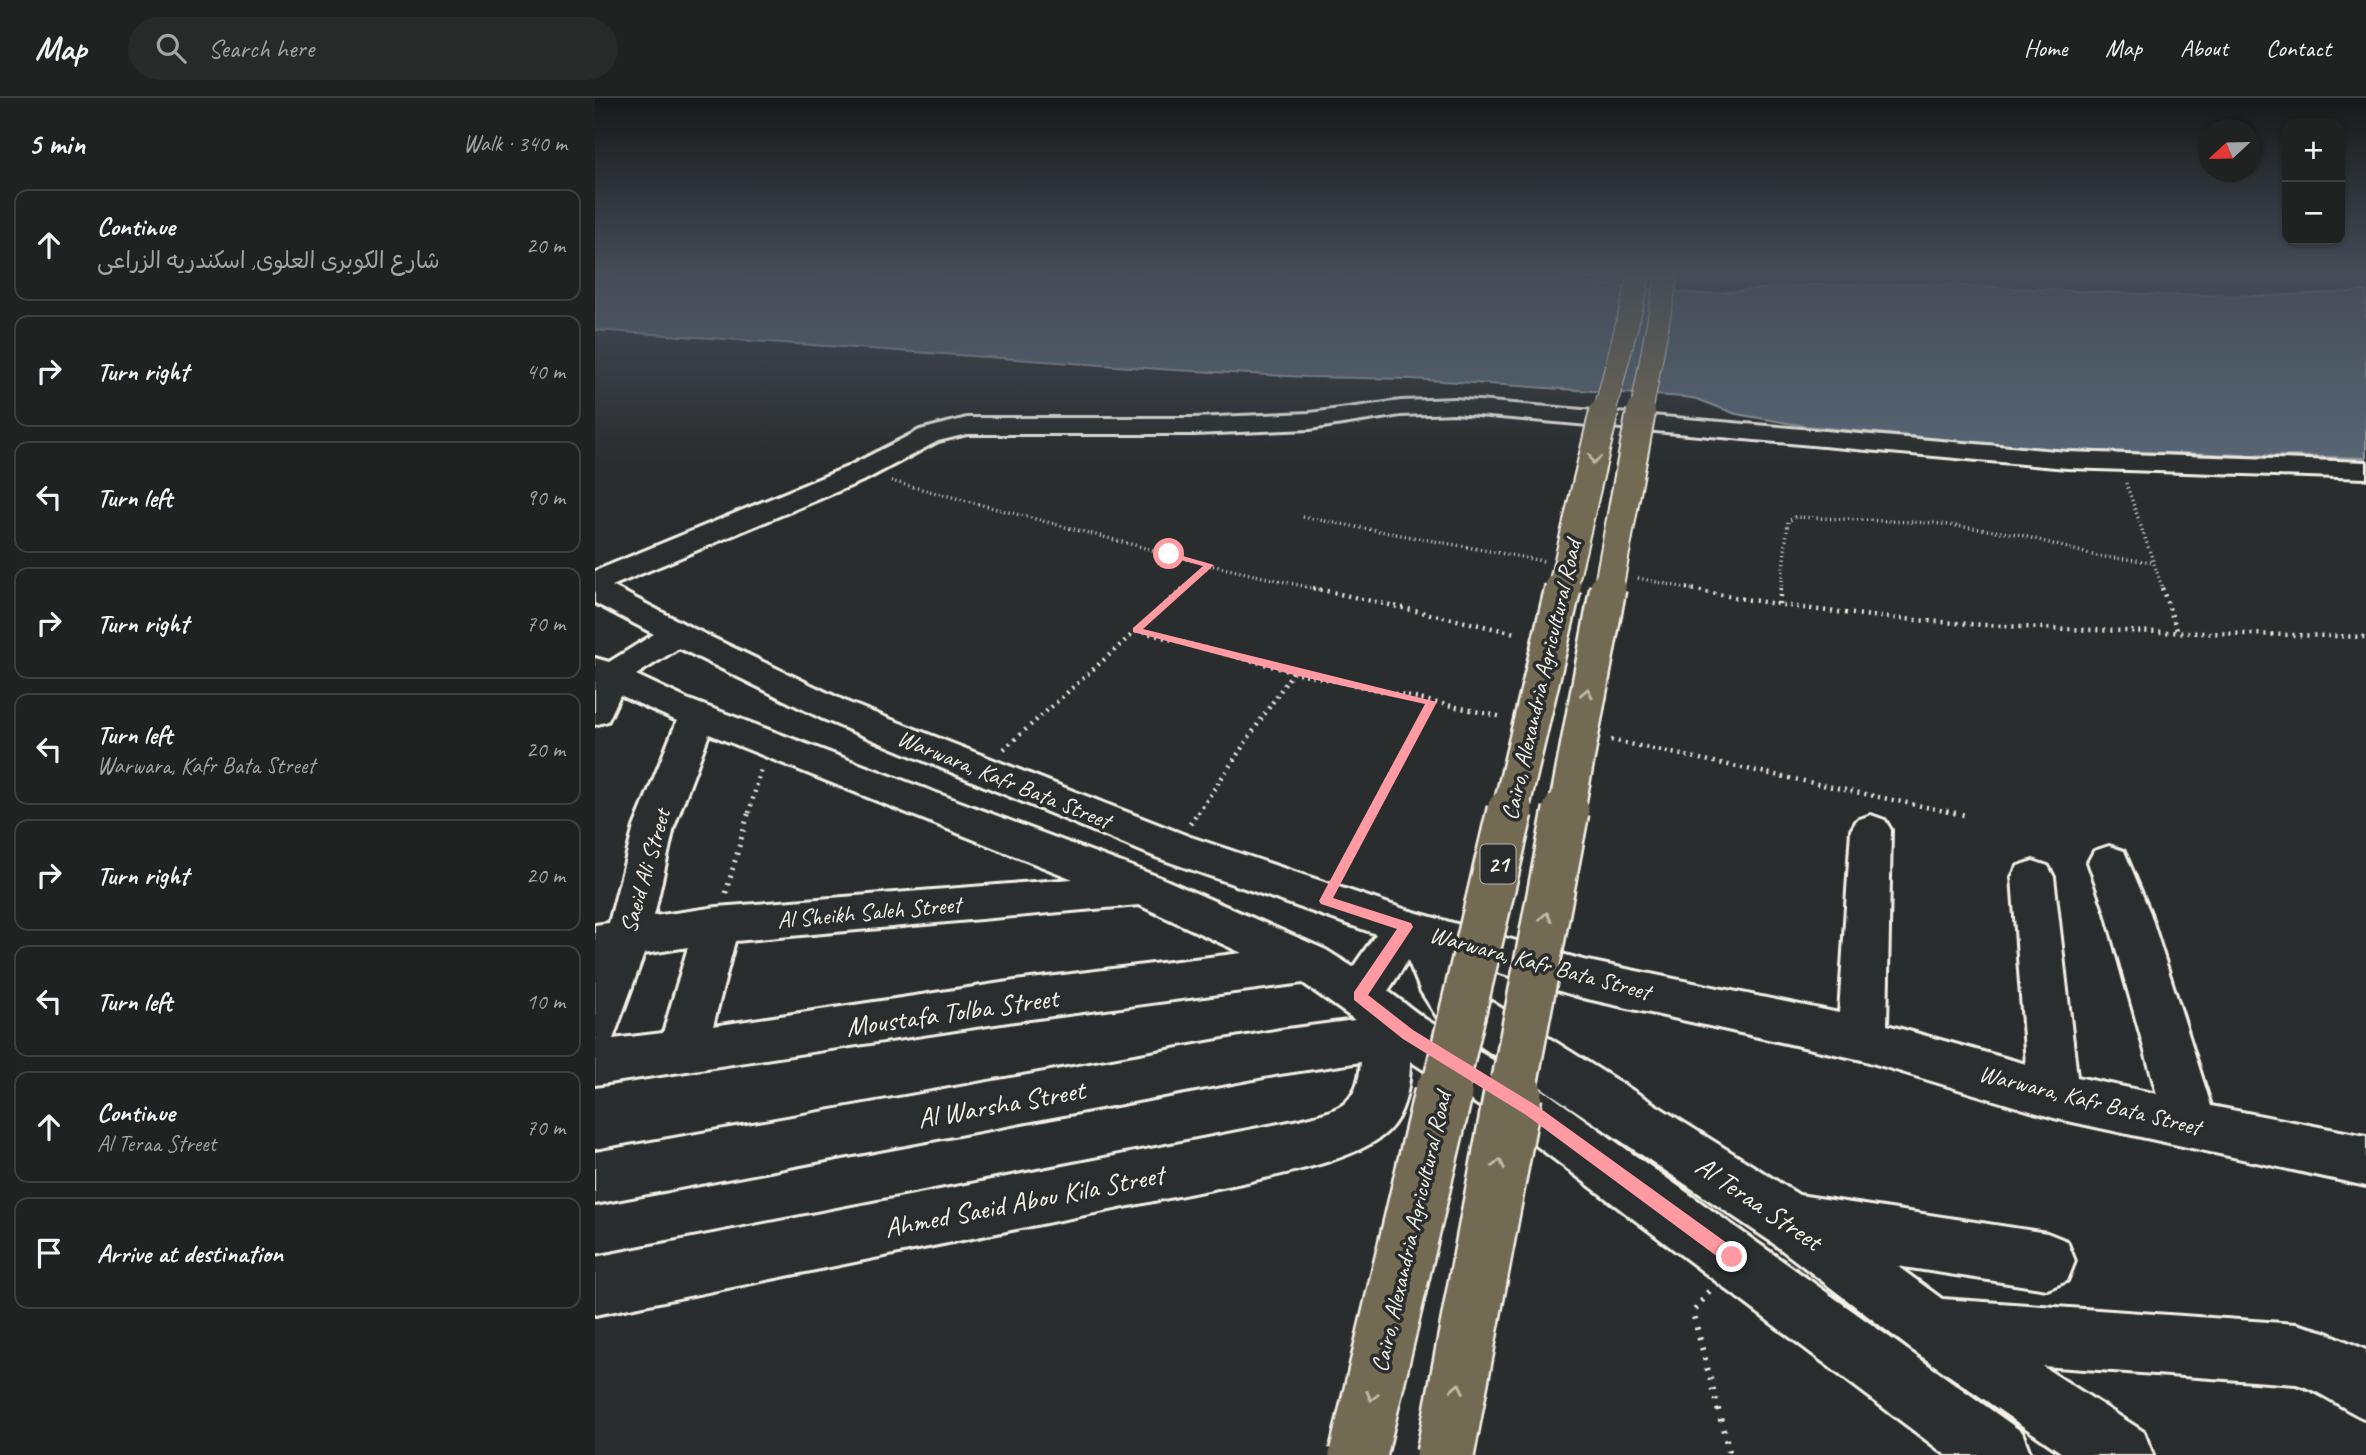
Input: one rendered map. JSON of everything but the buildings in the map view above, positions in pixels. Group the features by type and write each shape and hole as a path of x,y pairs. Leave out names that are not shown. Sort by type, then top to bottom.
{"highway":[{"name":"Cairo, Alexandria Agricultural Road","path":"1358,1455 1622,337"},
{"name":"Cairo, Alexandria Agricultural Road","path":"1445,1455 1655,337"}],"street":[{"path":"595,582 857,472 929,435 967,426 1264,424 1429,406 1455,406 2055,459 2366,470"},
{"name":"Warwara, Kafr Bata Street","path":"595,590 836,711 1173,847 1326,901 1583,979 1862,1039 2054,1095 2366,1161"},
{"path":"600,686 678,634"},
{"path":"600,686 697,716 1145,890 1310,963 1384,1023 1531,1111 1999,1455"},
{"name":"Saeid Ali Street","path":"595,1026 611,941 697,716"},
{"path":"1862,1039 1871,830"},
{"path":"2109,862 2128,913 2192,1126"},
{"path":"2033,877 2054,1095"},
{"name":"Al Sheikh Saleh Street","path":"611,941 717,925 1145,890"},
{"path":"682,1052 717,925"},
{"path":"1384,1023 1416,930"},
{"name":"Al Teraa Street","path":"1416,930 1431,969 1454,1003 1790,1221 1932,1328 2121,1455"},
{"name":"Moustafa Tolba Street","path":"595,1063 1016,1001 1310,963"},
{"name":"Al Warsha Street","path":"595,1178 1280,1052 1384,1023"},
{"name":"Ahmed Saeid Abou Kila Street","path":"595,1286 1233,1160 1316,1140 1350,1128 1377,1105 1385,1078 1384,1023"},
{"path":"1790,1221 2047,1261"},
{"path":"1932,1328 2296,1354 2337,1365 2353,1374 2366,1388"}],"path":[{"path":"2118,462 2178,630"},
{"path":"857,472 1210,565 1515,633"},
{"path":"1303,517 1548,562"},
{"path":"1779,604 1788,521 1795,517 1934,523 2017,534 2096,556 2154,562"},
{"path":"982,768 1210,565"},
{"path":"1629,577 1807,609 1987,624 2366,637"},
{"path":"1136,630 1294,672 1512,719"},
{"path":"1173,847 1294,672"},
{"path":"1326,901 1431,702"},
{"path":"1606,739 1969,816"},
{"path":"717,925 768,745"},
{"path":"1730,1455 1693,1313 1732,1257"}],"water":[{"path":"701,337 2366,337 2366,458 2059,450 1805,426 1736,414 1697,399 1684,397 1412,379 1174,370"}],"route":[{"path":"1169,554 1210,565 1136,630 1294,672 1431,702 1326,901 1406,927 1359,996 1408,1034 1531,1111 1732,1257"}]}
